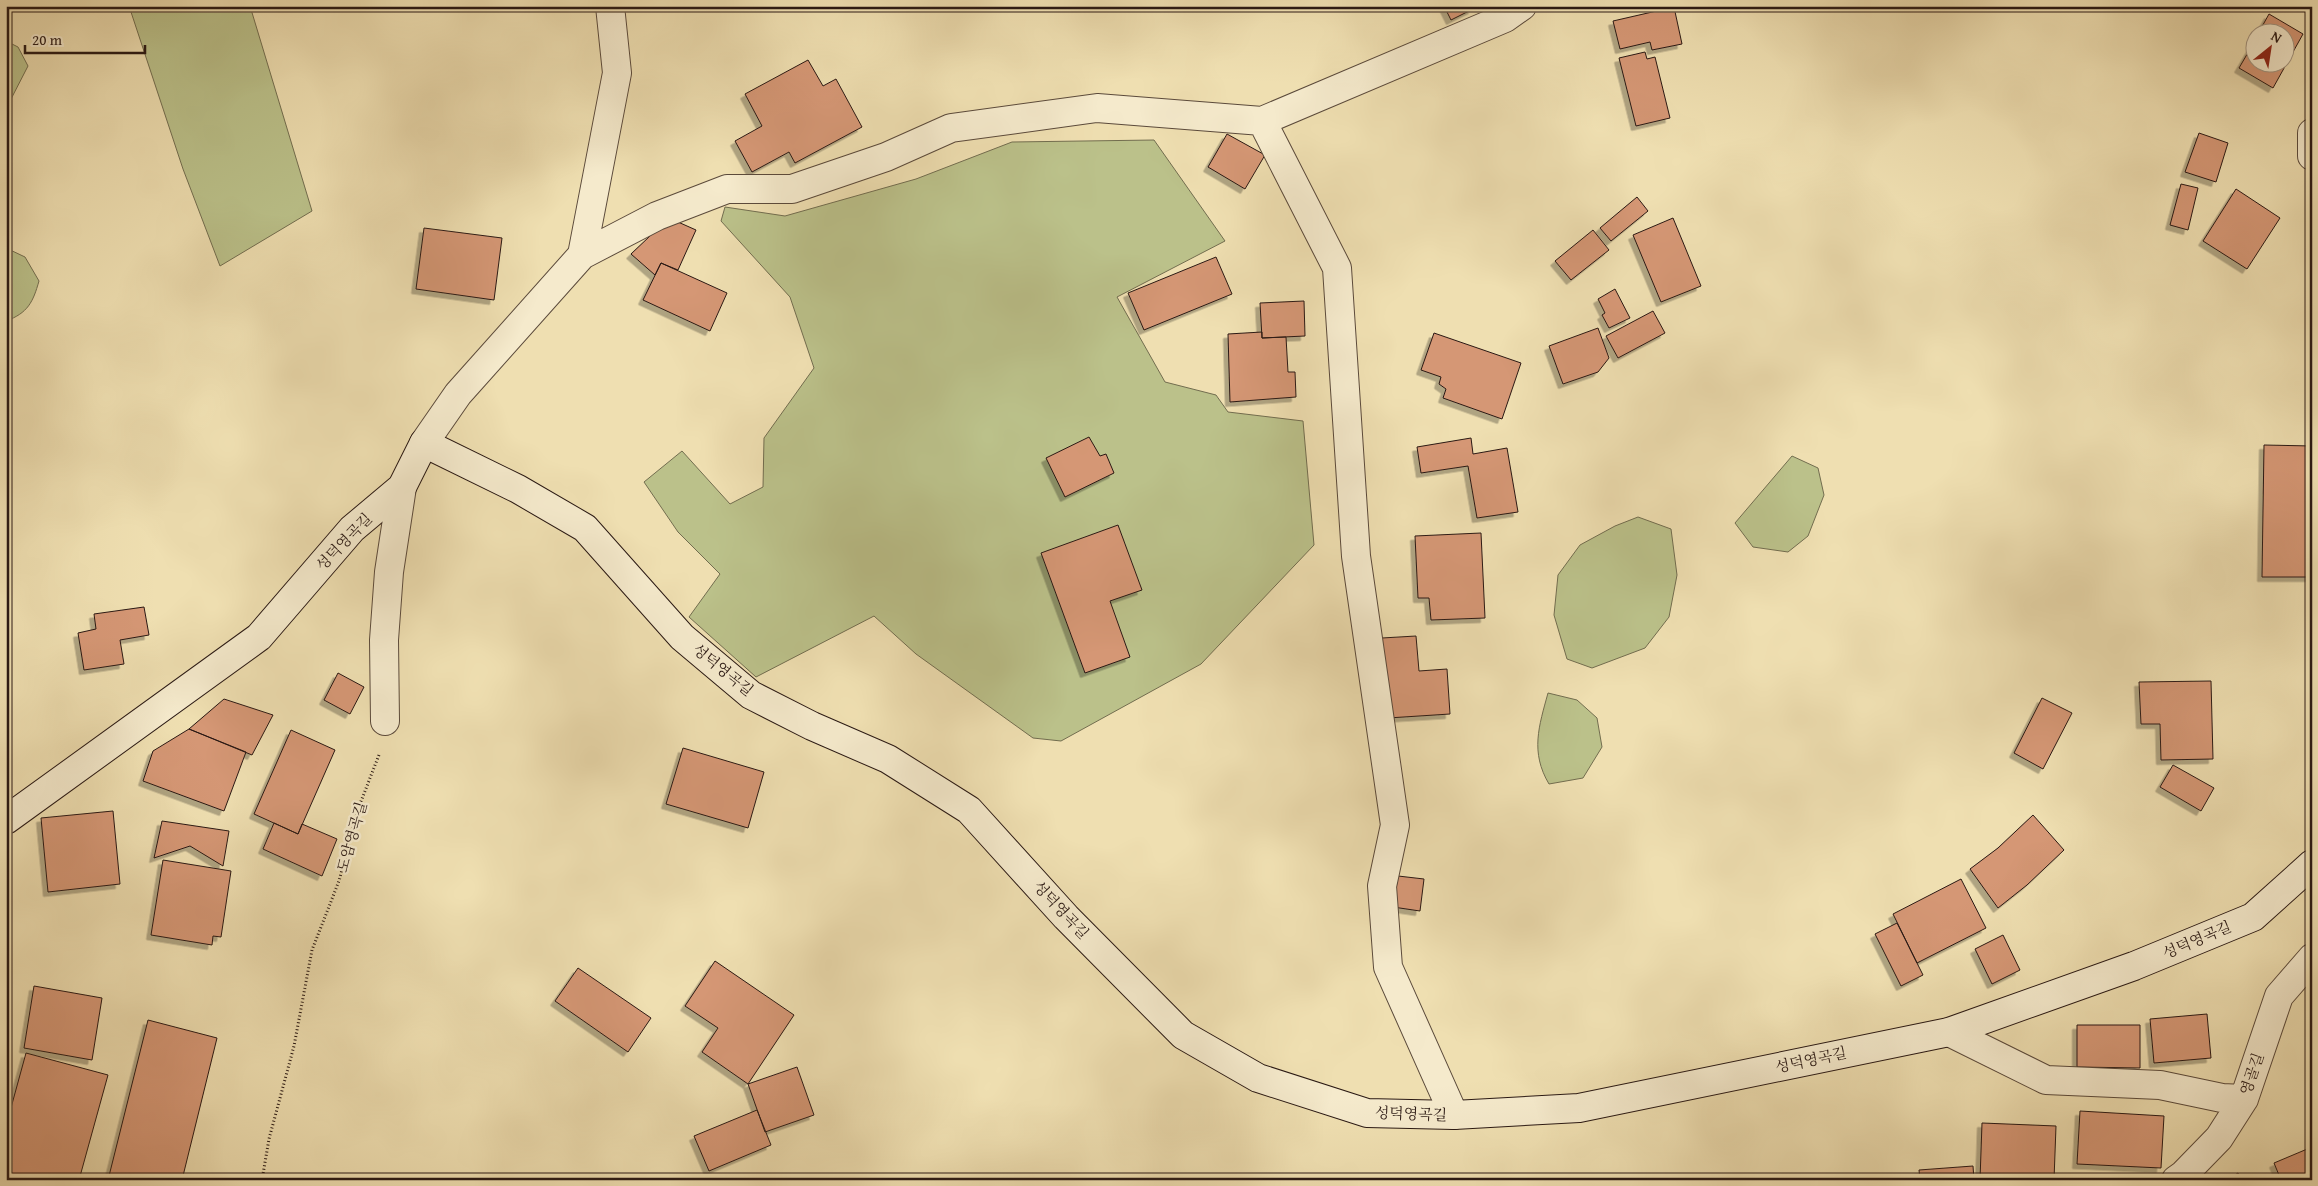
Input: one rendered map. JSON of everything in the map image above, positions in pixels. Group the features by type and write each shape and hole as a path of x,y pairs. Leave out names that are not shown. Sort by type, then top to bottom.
{"street":[{"path":"582,255 617,73 610,6"},
{"path":"424,444 458,394 582,255 658,216 727,189 792,189 886,157 951,128 1097,108 1262,121 1505,18 1522,6"},
{"path":"1262,121 1337,268 1356,556 1394,825 1382,886 1388,967 1454,1115"},
{"path":"2312,133 2312,156"},
{"name":"성덕영곡길","path":"6,820 259,637 352,528 402,487 424,444 518,489 586,528 682,637 751,695 812,726 888,759 969,810 1066,917 1182,1034 1258,1078 1367,1113 1454,1115 1579,1108 1949,1032 2134,966 2253,917 2312,864"},
{"path":"385,721 384,640 389,572 402,487"},
{"name":"영골길","path":"2176,1180 2219,1138 2244,1099 2279,996 2312,958"},
{"path":"1949,1032 2046,1080 2160,1085 2222,1098 2244,1099"}],"path":[{"name":"도암영곡길","path":"262,1180 269,1139 294,1046 312,950 339,880 358,809 378,759 385,721"}],"green space":[{"path":"129,6 250,6 312,211 220,266 183,169"},
{"path":"6,41 18,47 28,66 10,101 6,101"},
{"path":"1154,140 1225,241 1117,297 1165,382 1216,395 1228,412 1303,421 1314,545 1201,664 1061,741 1033,738 916,654 874,616 756,677 689,617 720,574 678,532 644,482 682,451 730,504 763,487 764,438 814,368 790,297 721,221 725,207 785,216 916,179 1012,142"},
{"path":"6,248 25,257 39,281 32,301 25,310 6,321"},
{"path":"1792,456 1818,468 1824,495 1808,536 1788,552 1753,547 1735,523"},
{"path":"1638,517 1671,529 1677,575 1669,617 1645,648 1592,668 1567,659 1554,615 1558,575 1580,545 1615,526"},
{"path":"1548,693 1577,700 1597,718 1602,747 1583,778 1549,784 1543,772 1538,750 1538,739"}],"building":[{"path":"1444,6 1471,6 1473,9 1451,20"},
{"path":"1674,7 1682,44 1652,50 1650,42 1620,49 1613,21"},
{"path":"2269,14 2283,22 2265,22"},
{"path":"2296,30 2303,34 2296,47"},
{"path":"1645,52 1647,59 1655,57 1670,118 1636,126 1619,58"},
{"path":"2246,56 2246,72 2282,72 2273,88 2239,68"},
{"path":"808,60 823,86 836,79 862,127 795,163 789,152 752,172 735,141 762,126 745,94"},
{"path":"2199,133 2228,143 2216,182 2185,172"},
{"path":"1227,134 1265,155 1245,189 1208,167"},
{"path":"2181,184 2198,188 2188,230 2170,225"},
{"path":"2236,189 2280,218 2247,269 2203,241"},
{"path":"1637,197 1648,211 1611,241 1600,228"},
{"path":"669,218 696,230 678,270 661,263 655,275 631,254"},
{"path":"1673,218 1701,286 1661,302 1633,235"},
{"path":"424,228 502,238 494,300 416,289"},
{"path":"1593,230 1609,250 1571,280 1555,261"},
{"path":"1216,257 1232,294 1144,330 1128,293"},
{"path":"661,263 727,293 710,331 643,300"},
{"path":"1615,289 1630,318 1609,328 1602,315 1605,313 1598,299"},
{"path":"1304,301 1305,336 1262,338 1260,303"},
{"path":"1653,311 1665,333 1618,358 1606,336"},
{"path":"1598,328 1609,358 1598,372 1563,384 1549,346"},
{"path":"1262,332 1262,338 1286,337 1288,372 1295,372 1296,397 1230,402 1228,334"},
{"path":"1434,333 1521,363 1502,419 1443,398 1446,389 1439,384 1441,377 1421,370"},
{"path":"1089,437 1100,456 1106,454 1114,473 1065,497 1046,458"},
{"path":"1471,438 1473,454 1507,448 1518,512 1477,518 1468,466 1421,473 1417,447"},
{"path":"2264,445 2312,446 2312,577 2262,577"},
{"path":"1118,525 1142,590 1110,601 1130,657 1085,673 1041,553"},
{"path":"1481,533 1485,618 1431,620 1429,598 1418,598 1415,536"},
{"path":"144,607 149,635 120,640 124,664 84,670 78,633 96,629 94,614"},
{"path":"1416,636 1419,671 1447,669 1450,714 1388,718 1382,638"},
{"path":"338,673 364,687 350,714 324,700"},
{"path":"2211,681 2213,759 2161,760 2160,724 2141,724 2139,682"},
{"path":"2042,698 2072,713 2043,769 2014,753"},
{"path":"224,699 273,715 252,755 189,729"},
{"path":"189,729 246,752 224,811 143,781 153,751"},
{"path":"291,730 335,750 298,834 254,814"},
{"path":"683,748 764,772 748,828 666,804"},
{"path":"2173,765 2214,788 2201,811 2160,787"},
{"path":"113,811 120,884 48,892 41,818"},
{"path":"2033,815 2064,850 2027,885 1998,908 1970,869 1998,848"},
{"path":"162,821 229,831 223,866 190,846 154,858"},
{"path":"274,823 298,834 302,824 337,839 322,876 263,849"},
{"path":"163,860 231,871 221,937 213,936 212,945 151,935"},
{"path":"1398,876 1424,879 1420,911 1393,907"},
{"path":"1961,879 1986,928 1917,963 1893,914"},
{"path":"1897,923 1923,975 1901,986 1875,934"},
{"path":"2003,935 2020,970 1992,984 1975,949"},
{"path":"715,961 794,1015 748,1084 702,1052 718,1028 685,1006"},
{"path":"578,968 651,1018 628,1052 555,1001"},
{"path":"34,986 102,998 92,1060 24,1048"},
{"path":"2207,1014 2211,1058 2154,1063 2150,1019"},
{"path":"148,1020 217,1038 182,1180 108,1180"},
{"path":"2077,1025 2140,1025 2140,1068 2077,1067"},
{"path":"26,1053 108,1075 79,1180 6,1180 6,1126"},
{"path":"797,1067 814,1115 765,1132 748,1084"},
{"path":"757,1110 771,1145 709,1171 694,1136"},
{"path":"2080,1111 2164,1116 2161,1168 2077,1164"},
{"path":"1982,1123 2056,1126 2054,1180 1980,1180"},
{"path":"2312,1147 2312,1180 2281,1180 2274,1163"},
{"path":"1973,1166 1974,1180 1920,1180 1919,1170"},
{"path":"2238,1173 2242,1180 2227,1180"}]}
